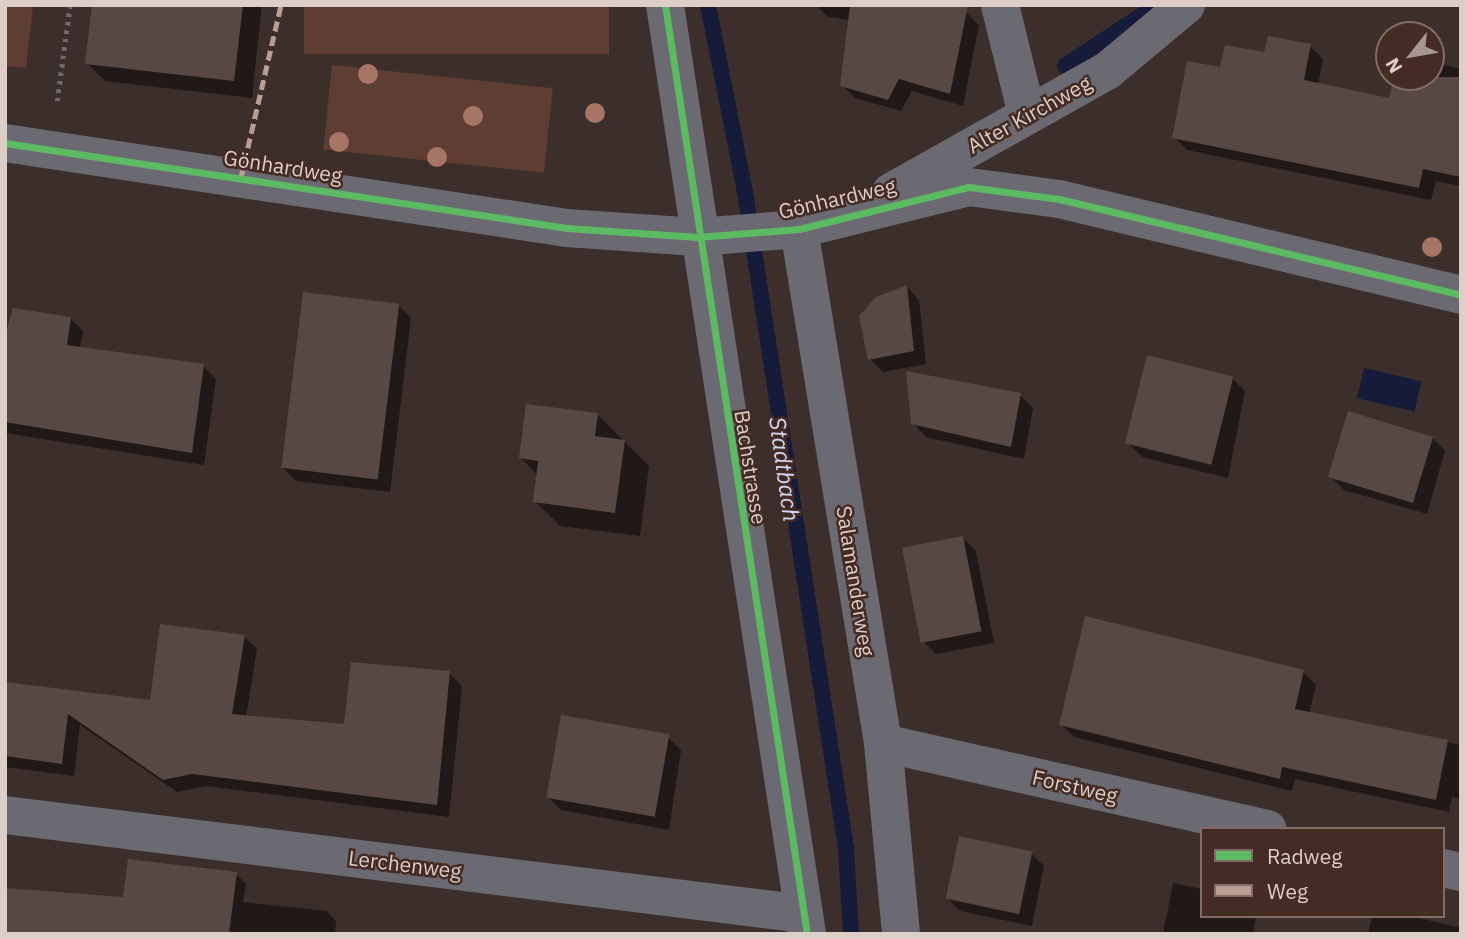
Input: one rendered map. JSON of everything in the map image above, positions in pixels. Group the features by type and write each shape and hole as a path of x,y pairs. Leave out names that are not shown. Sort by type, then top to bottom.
{"street":[{"name":"Bachstrasse","path":"664,5 697,237 805,924"},
{"path":"1000,5 1027,116"},
{"name":"Alter Kirchweg","path":"862,209 1107,71 1186,5"},
{"name":"Gönhardweg","path":"5,143 567,228 697,237 799,229 862,209 970,187 1059,199 1461,295"},
{"name":"Salamanderweg","path":"799,229 883,743 901,934"},
{"name":"Forstweg","path":"883,743 1259,827"},
{"name":"Lerchenweg","path":"5,815 805,924"}],"path":[{"path":"50,150 70,5"}],"shaded area":[{"path":"5,5 33,5 26,68 5,66"},
{"path":"304,5 609,5 609,54 304,54"},
{"path":"332,65 553,88 544,173 323,150"}],"water":[{"path":"1364,368 1421,381 1415,411 1357,398"}],"building":[{"path":"92,5 243,5 234,81 85,64"},
{"path":"850,5 968,5 950,94 899,79 888,100 840,86"},
{"path":"1268,36 1311,44 1304,80 1389,98 1391,91 1445,91 1445,77 1461,77 1461,177 1423,169 1419,188 1172,138 1187,61 1220,67 1225,45 1264,52"},
{"path":"907,285 914,351 868,360 859,316 876,297"},
{"path":"303,292 399,304 378,480 281,468"},
{"path":"13,308 71,317 67,345 204,364 192,453 5,422 5,336"},
{"path":"1147,355 1233,377 1211,465 1125,443"},
{"path":"906,371 1021,393 1011,447 911,424"},
{"path":"526,404 598,413 595,436 625,440 615,513 533,502 538,461 519,458"},
{"path":"1348,411 1433,437 1413,503 1328,477"},
{"path":"963,536 982,631 921,643 902,548"},
{"path":"1085,616 1304,670 1295,709 1448,740 1436,800 1282,767 1280,779 1059,725"},
{"path":"160,624 245,635 232,714 344,724 351,662 450,671 437,805 192,774 163,780 68,714 62,764 5,756 5,682 150,700"},
{"path":"561,715 669,734 655,817 546,798"},
{"path":"959,836 1032,852 1019,914 946,899"},
{"path":"128,859 237,872 229,934 5,934 5,888 123,897"}],"waterway":[{"name":"Stadtbach","path":"708,5 745,192 846,848 851,934"},
{"path":"1065,66 1157,5"}],"marked path":[{"path":"241,177 281,5"}],"cycle path":[{"path":"665,5 807,934"},
{"path":"5,143 567,228 697,237 799,229 969,187 1059,199 1461,295"}]}
